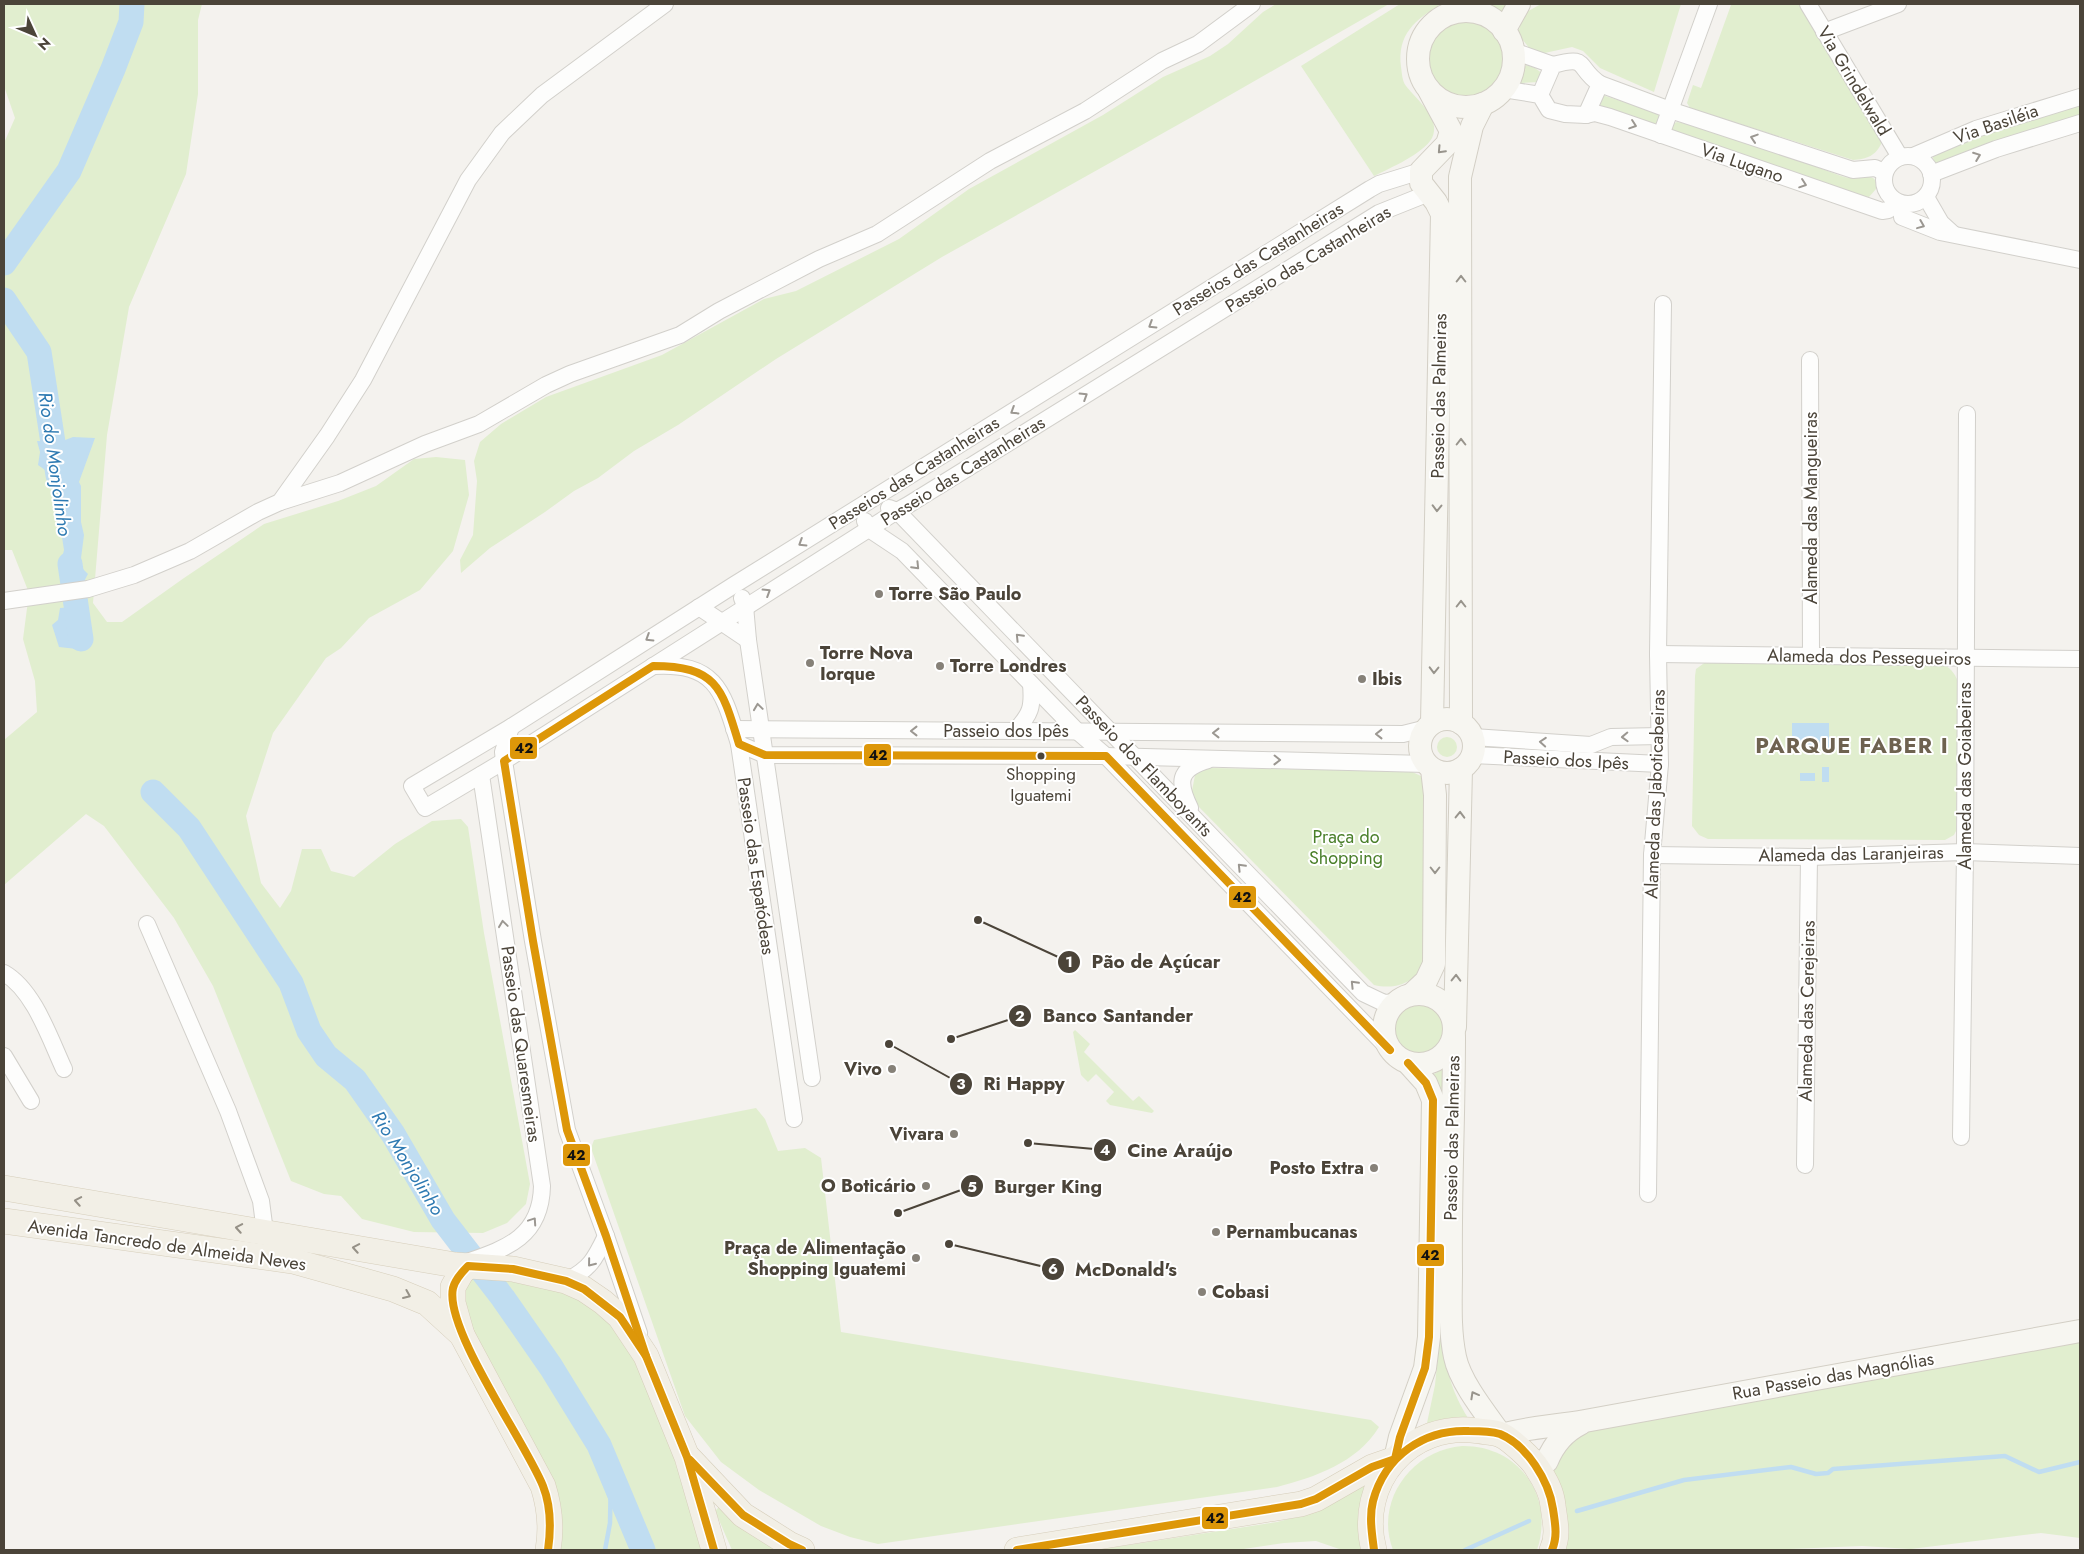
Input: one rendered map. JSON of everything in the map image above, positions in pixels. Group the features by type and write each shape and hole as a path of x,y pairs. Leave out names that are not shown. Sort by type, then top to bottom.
{"main road":[{"name":"Avenida Tancredo de Almeida Neves","path":"4,1188 463,1265"},
{"name":"Avenida Tancredo de Almeida Neves","path":"4,1221 293,1261 393,1289 427,1303 462,1335"},
{"path":"293,1261 408,1274 432,1272 463,1265 504,1261 566,1281 591,1294 620,1317 646,1356 687,1457 714,1550"},
{"path":"463,1265 453,1287 453,1303 462,1335 543,1486 551,1521 548,1550"},
{"path":"1016,1550 1301,1504 1316,1499 1372,1467 1395,1458 1415,1443 1441,1432 1469,1430 1501,1435 1533,1462 1546,1482 1552,1500 1555,1547"},
{"path":"687,1457 744,1515 789,1544 802,1550"},
{"path":"1374,1550 1370,1533 1372,1501 1378,1486 1395,1458"}],"street":[{"path":"280,502 327,436 363,380 468,180 502,133 542,95 665,4"},
{"path":"4,601 88,589 134,575 190,551 258,512 280,502 340,483 425,444 479,424 546,385 570,374 680,335 719,311 803,268 878,234 990,161 1085,111 1162,61 1198,44 1252,4"},
{"path":"1430,92 1446,104 1474,107 1483,104 1497,95 1503,89 1511,73 1509,41 1519,4"},
{"path":"1661,135 1708,4"},
{"name":"Via Grindelwald","path":"1808,4 1824,32 1906,157"},
{"path":"1824,32 1898,4"},
{"path":"1421,171 1447,144 1451,136 1449,125 1420,73 1418,52 1424,36 1443,17 1475,8 1491,18 1509,41"},
{"name":"Via Lugano","path":"1509,41 1553,65 1575,60 1580,62 1590,77 1600,84 1670,110 1853,170 1874,168 1884,172"},
{"path":"1503,89 1540,94 1553,65"},
{"path":"1586,116 1600,84"},
{"name":"Via Lugano","path":"1540,94 1549,110 1586,116 1595,113 1882,211 1899,204"},
{"name":"Via Basiléia","path":"1906,157 1976,129 2080,97"},
{"name":"Passeio das Palmeiras","path":"1483,104 1469,135 1460,177 1467,746 1455,1032 1450,1238 1455,1358 1480,1406 1501,1435"},
{"name":"Via Basiléia","path":"1931,174 1996,149 2080,123"},
{"path":"1906,157 1923,161 1931,174 1932,182 1926,197 1914,204 1899,204 1890,198 1883,185 1884,172 1893,161 1906,157"},
{"name":"Passeio das Palmeiras","path":"1421,171 1421,183 1433,197 1442,214 1430,726"},
{"name":"Passeios das Castanheiras","path":"482,775 425,808 412,786 511,727 734,585 1370,189 1379,184 1421,171"},
{"path":"1433,197 1450,192 1460,177"},
{"path":"1370,189 1378,203 1379,213"},
{"name":"Passeio das Castanheiras","path":"504,761 745,606 1379,213 1433,197"},
{"path":"1926,197 1941,223 1953,234"},
{"path":"1899,204 1902,217 1927,228 2080,260"},
{"name":"Alameda das Jaboticabeiras","path":"1648,1194 1652,855 1660,764 1658,654 1662,304"},
{"name":"Alameda das Mangueiras","path":"1810,360 1811,656"},
{"name":"Alameda das Goiabeiras","path":"1962,1137 1967,414"},
{"path":"898,484 902,508"},
{"name":"Passeio dos Flamboyants","path":"877,496 881,506 902,508 921,535 1363,993 1384,1003 1404,998"},
{"name":"Passeio dos Flamboyants","path":"858,508 869,529 902,551 1078,732 1106,756 1390,1050"},
{"path":"902,551 909,543 921,535"},
{"path":"734,585 745,606"},
{"name":"Passeio das Espatódeas","path":"745,606 748,640 812,1078"},
{"path":"699,607 748,640"},
{"path":"676,622 689,642"},
{"name":"Alameda dos Pessegueiros","path":"1658,654 2080,660"},
{"name":"Passeio das Espatódeas","path":"653,666 678,666 697,672 706,677 720,691 725,700 736,737 794,1119"},
{"path":"1051,704 1059,698 1063,682"},
{"path":"1015,731 1029,715 1032,701 1031,684"},
{"path":"1404,998 1424,993 1436,997 1449,1010 1455,1032 1448,1050 1441,1058 1419,1065 1408,1063 1398,1058 1390,1050 1385,1040 1384,1029 1386,1017 1392,1006 1426,981 1434,964 1435,794 1429,766 1422,757 1420,742 1430,726 1447,719 1467,746 1447,773 1429,766"},
{"name":"Passeio dos Ipês","path":"736,737 761,730 1403,734 1430,726"},
{"name":"Passeio das Quaresmeiras","path":"511,727 503,752 504,761 532,941 566,1130 606,1236 646,1356"},
{"path":"840,730 841,756"},
{"path":"991,756 997,731"},
{"path":"1047,732 1050,756"},
{"path":"1174,732 1174,758"},
{"name":"Passeio dos Ipês","path":"1467,746 1591,745 1611,737 1660,736"},
{"path":"736,737 765,755"},
{"path":"1591,745 1591,762"},
{"name":"Passeio dos Ipês","path":"1467,746 1591,762 1660,764"},
{"name":"Passeio dos Ipês","path":"765,755 1136,756 1429,766"},
{"path":"1195,820 1182,792 1181,782 1186,771 1196,763 1211,758"},
{"path":"482,775 504,761"},
{"name":"Passeio das Quaresmeiras","path":"482,775 542,1186 542,1203 533,1222 516,1241 504,1261"},
{"path":"1140,791 1145,780 1156,778"},
{"name":"Alameda das Laranjeiras","path":"1652,855 1809,857 1965,852 2080,856"},
{"name":"Alameda das Cerejeiras","path":"1805,1165 1809,857"},
{"path":"147,924 228,1112 261,1201 265,1232"},
{"path":"4,973 12,978 33,1004 64,1069"},
{"path":"4,1056 31,1102"},
{"name":"Passeio das Palmeiras","path":"1395,1458 1400,1437 1425,1368 1429,1337 1433,1100 1426,1083 1408,1063"},
{"path":"566,1281 588,1268 596,1258 606,1236"},
{"name":"Rua Passeio das Magnólias","path":"1501,1435 1524,1428 1555,1426 1585,1421 2080,1331"},
{"name":"Rua Passeio das Magnólias","path":"1533,1462 1547,1461 1562,1436 1585,1421"}],"green space":[{"path":"4,4 202,4 198,20 198,94 186,174 129,307 107,435 93,603 107,622 122,622 264,524 338,501 376,486 414,459 436,457 465,460 469,495 453,551 420,590 369,618 341,648 326,658 273,733 246,816 261,883 280,908 291,891 302,849 321,849 331,871 354,877 395,844 432,821 461,819 468,827 484,933 530,1184 526,1204 507,1223 483,1233 414,1232 362,1219 341,1196 324,1194 291,1181 213,986 174,918 104,826 86,814 4,885 4,740 37,712 35,681 23,639 29,593 12,550 4,550 4,143 15,118 4,86"},
{"path":"1276,4 1389,4 942,257 776,359 678,425 634,451 598,478 574,491 490,548 461,573 460,560 473,535 477,481 474,461 480,442 501,424 546,397 662,355 764,299 796,291 899,239 969,189 1103,115 1163,77 1210,56 1228,44 1263,12"},
{"path":"1400,4 1441,4 1423,16 1410,29 1402,45 1401,55 1404,82 1431,117 1434,131 1428,144 1421,150 1374,176 1301,66"},
{"path":"1486,4 1507,4 1501,12 1497,13 1487,7"},
{"path":"1541,4 1681,4 1654,92 1600,68 1583,51 1572,47 1540,54 1530,49 1518,34 1523,14"},
{"path":"1729,4 1800,4 1882,142 1874,154 1867,158 1853,160 1690,108 1687,103 1693,85 1701,88 1731,5"},
{"path":"1465,18 1481,21 1500,37 1504,44 1507,60 1504,76 1488,95 1481,99 1465,102 1449,99 1430,83 1426,76 1423,60 1426,44 1442,25 1449,21"},
{"path":"1526,65 1535,68 1543,74 1540,82 1520,83 1518,81"},
{"path":"1602,95 1659,113 1664,118 1658,127 1598,106"},
{"path":"2080,101 2080,118 1935,164 1931,152"},
{"path":"1677,122 1736,138 1844,177 1872,178 1875,180 1876,189 1869,197 1863,196 1792,171 1672,133 1670,125"},
{"path":"1707,661 1943,664 1946,666 1953,673 1959,685 1956,831 1954,835 1945,840 1708,839 1699,835 1692,826 1695,676 1696,669"},
{"path":"1447,737 1454,740 1457,747 1454,754 1447,757 1440,754 1437,747 1440,740"},
{"name":"Praça do Shopping","path":"1210,768 1410,771 1421,776 1423,782 1425,961 1421,969 1411,980 1390,986 1374,985 1196,804 1191,796 1195,775"},
{"path":"1416,1002 1426,1002 1440,1009 1447,1023 1447,1033 1440,1047 1426,1054 1416,1054 1406,1050 1399,1043 1395,1033 1395,1023 1399,1013 1406,1006"},
{"path":"1075,1030 1090,1044 1084,1052 1133,1101 1139,1096 1154,1111 1152,1113 1110,1105 1106,1101 1114,1092 1096,1074 1088,1082 1081,1075 1073,1032"},
{"path":"1449,1066 1443,1342 1451,1382 1468,1418 1427,1423 1435,1385 1438,1356 1433,1076"},
{"path":"756,1108 765,1119 778,1151 805,1148 821,1158 841,1332 1371,1420 1379,1427 1370,1440 1359,1450 1334,1467 1277,1487 878,1544 850,1537 821,1526 759,1490 721,1462 685,1416 591,1148 594,1140"},
{"path":"513,1269 620,1317 714,1550 548,1550 550,1539 453,1287 461,1273"},
{"path":"2080,1331 2080,1538 2041,1533 1911,1549 1862,1546 1768,1550 1556,1550 1547,1461 1562,1436"},
{"path":"1462,1446 1482,1448 1500,1454 1516,1464 1528,1478 1536,1494 1541,1511 1541,1530 1537,1550 1393,1550 1388,1532 1389,1514 1393,1497 1402,1481 1413,1468 1427,1457 1444,1450"},
{"path":"1367,1483 1362,1550 1342,1550 1316,1541 1284,1543 1237,1550 1097,1550 1277,1522 1312,1510"},
{"path":"720,1506 786,1550 732,1550 715,1511"}],"water":[{"path":"73,437 95,438 79,482 81,486 81,522 84,535 80,566 88,574 81,587 67,590 62,575 65,568 61,562 64,550 58,497 52,480 47,479 45,470 38,465 40,452 37,441 60,442"},
{"path":"72,607 74,619 83,628 87,642 77,649 59,647 52,625 58,620 60,608"},
{"path":"1792,723 1829,723 1829,748 1792,748"},
{"path":"1822,767 1829,767 1829,782 1822,782"},
{"path":"1800,773 1815,773 1815,781 1800,781"}],"waterway":[{"name":"Rio do Monjolinho","path":"4,263 69,171 131,22 132,4"},
{"name":"Rio do Monjolinho","path":"4,300 39,352 58,475"},
{"name":"Rio do Monjolinho","path":"70,564 81,639"},
{"name":"Rio Monjolinho","path":"153,792 189,828 291,983 309,1031 326,1056 355,1080 393,1134 443,1220 503,1298 551,1367 599,1445 643,1550"},
{"path":"1577,1511 1684,1480 1791,1467 1816,1474 1828,1473 1833,1469 2005,1456 2039,1472 2080,1462"},
{"path":"605,1550 610,1523 611,1471"},
{"path":"1465,1550 1529,1521"}],"transit line":[{"name":"42","path":"646,1356 606,1236 567,1130 533,941 504,761 653,666 691,670 704,676 714,684 721,695 739,744 765,755 1106,756 1390,1050"},
{"name":"42","path":"1017,1550 1301,1504 1316,1499 1372,1467 1395,1459 1400,1437 1425,1368 1429,1337 1433,1100 1426,1083 1408,1063"},
{"name":"42","path":"548,1550 550,1518 548,1501 543,1486 473,1357 461,1330 454,1307 454,1285 468,1266 513,1269 566,1281 584,1289 620,1317 646,1356 687,1457 714,1550"},
{"name":"42","path":"1374,1550 1371,1513 1379,1485 1387,1471 1409,1448 1422,1440 1452,1432 1469,1431 1500,1434 1510,1439 1528,1455 1535,1465 1551,1498 1555,1524 1552,1550"},
{"name":"42","path":"690,1460 743,1515 802,1550"}],"place":[{"name":"Torre São Paulo","path":"879,594"},
{"name":"Torre Nova Iorque","path":"810,663"},
{"name":"Torre Londres","path":"940,666"},
{"name":"Ibis","path":"1362,679"},
{"name":"Shopping Iguatemi","path":"1041,756"},
{"name":"Pão de Açúcar","path":"978,920"},
{"name":"Banco Santander","path":"951,1039"},
{"name":"Ri Happy","path":"889,1044"},
{"name":"Vivo","path":"892,1069"},
{"name":"Vivara","path":"954,1134"},
{"name":"Cine Araújo","path":"1028,1143"},
{"name":"Posto Extra","path":"1374,1168"},
{"name":"O Boticário","path":"926,1186"},
{"name":"Burger King","path":"898,1213"},
{"name":"Pernambucanas","path":"1216,1232"},
{"name":"McDonald's","path":"949,1244"},
{"name":"Praça de Alimentação Shopping Iguatemi","path":"916,1258"},
{"name":"Cobasi","path":"1202,1292"}],"district":[{"name":"PARQUE FABER I","path":"1852,745"}]}
